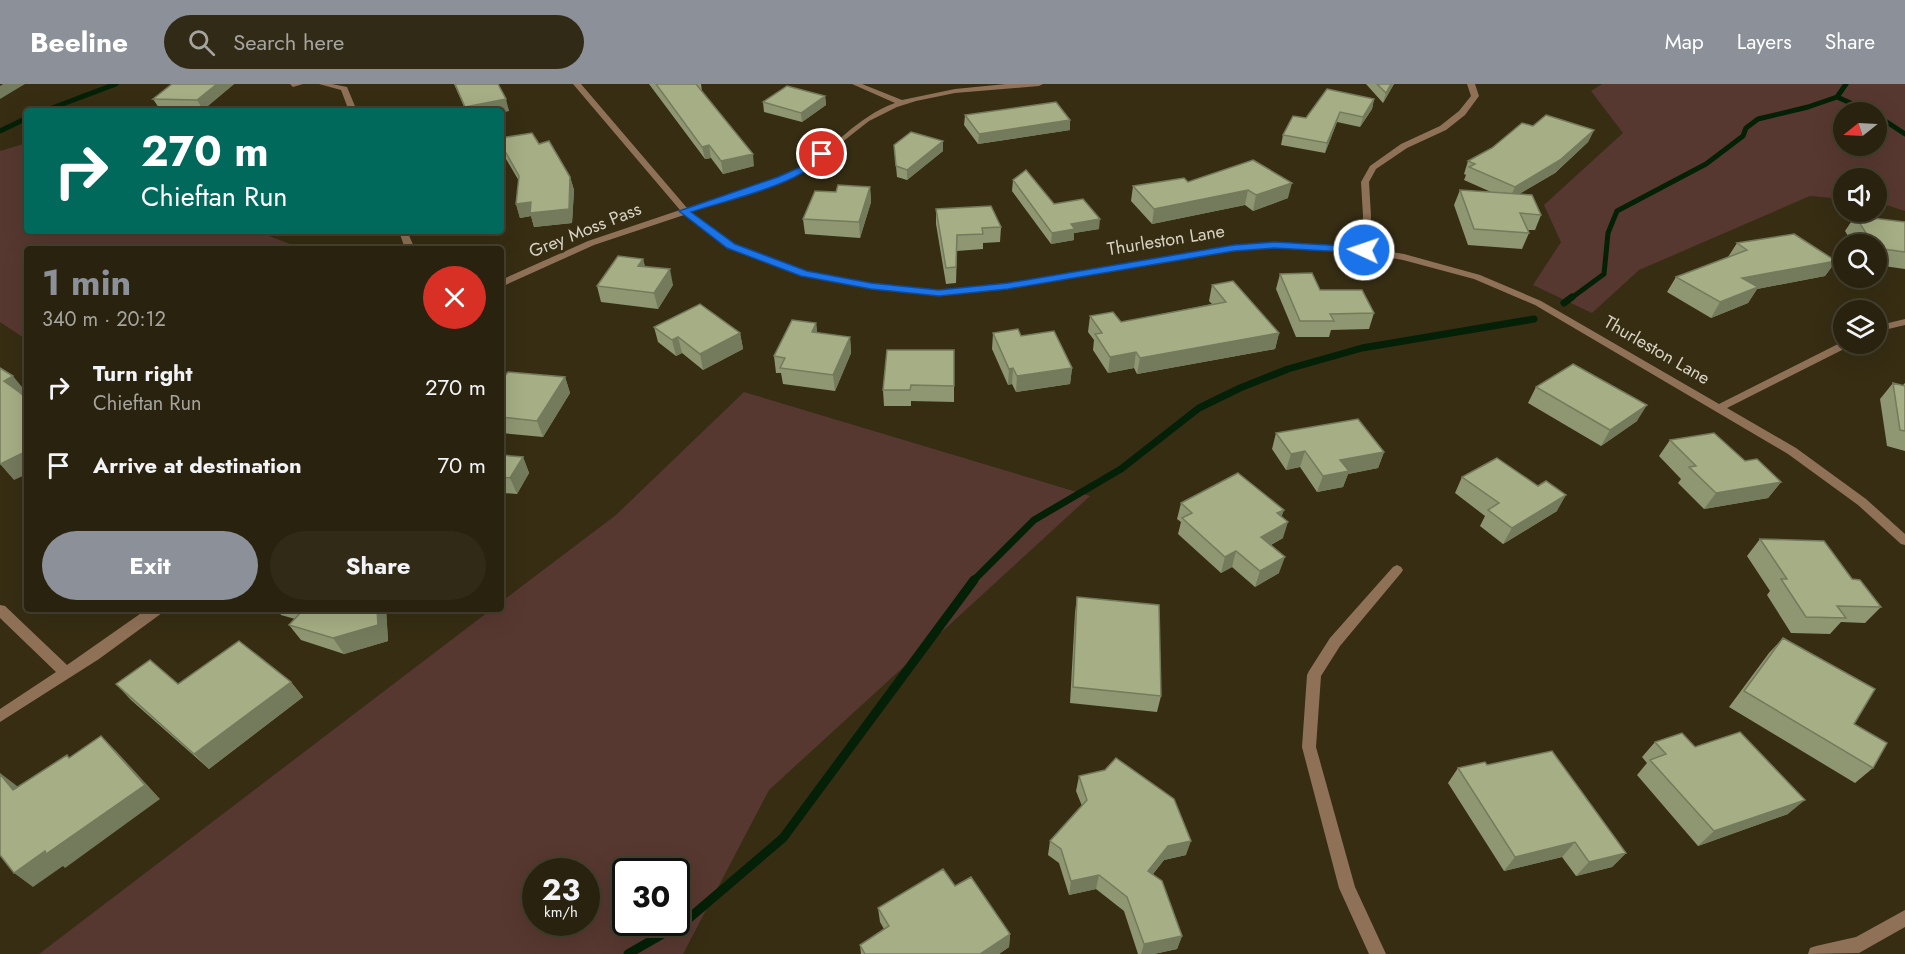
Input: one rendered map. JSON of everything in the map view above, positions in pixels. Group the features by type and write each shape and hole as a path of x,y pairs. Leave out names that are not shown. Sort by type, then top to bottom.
{"street":[{"path":"323,84 344,89 352,108"},
{"name":"Thurleston Lane","path":"577,84 684,211 731,246 805,273 871,286 939,293 1008,286 1234,248 1274,245 1364,250 1404,257 1477,277 1538,303 1792,451 1862,502 1905,541"},
{"path":"856,84 899,102 966,90 1039,84"},
{"path":"1364,250 1367,216 1365,182 1373,168 1404,146 1443,128 1462,114 1475,96 1471,84"},
{"name":"Grey Moss Pass","path":"504,283 591,243 782,179 806,168 838,140 899,102"},
{"path":"1887,326 1905,322"},
{"path":"1719,408 1833,351"},
{"path":"1378,954 1347,888 1308,747 1314,675 1335,642 1398,570"},
{"path":"0,610 66,673"},
{"path":"0,717 153,612"},
{"path":"1816,954 1859,945 1905,918"}],"shaded area":[{"path":"1602,84 1905,84 1905,211 1887,205 1887,168 1833,168 1833,198 1810,196 1639,270 1592,313 1533,285 1561,242 1544,205 1623,133 1591,91"},
{"path":"24,144 24,234 264,234 295,246 24,246 24,338 0,322 0,151"},
{"path":"744,392 1090,496 769,790 683,954 39,954 488,612 504,612 504,600 616,515"}],"building":[{"path":"172,84 217,84 197,100 153,99"},
{"path":"455,84 498,84 506,99 465,107"},
{"path":"656,84 696,84 753,154 721,161 709,145 702,147"},
{"path":"1377,84 1391,84 1386,93"},
{"path":"787,86 825,96 801,113 763,102"},
{"path":"1327,89 1374,99 1363,117 1340,112 1327,143 1283,135 1293,116 1306,118"},
{"path":"1056,102 1070,120 979,134 965,115"},
{"path":"1546,115 1594,130 1560,160 1515,187 1469,167 1475,164 1468,161 1492,148 1522,123 1533,126"},
{"path":"911,132 943,141 907,170 896,166 894,145"},
{"path":"532,133 539,144 549,141 570,177 569,209 530,213 531,202 516,204 519,176 504,149 504,138"},
{"path":"1253,160 1292,183 1256,195 1248,190 1154,209 1133,186 1184,178 1188,182"},
{"path":"1026,170 1054,204 1083,199 1100,219 1071,224 1075,229 1052,233 1013,180"},
{"path":"838,185 870,187 859,222 803,219 815,191 836,192"},
{"path":"1460,190 1532,195 1541,215 1520,213 1529,233 1474,229"},
{"path":"991,206 1001,227 982,228 983,234 957,235 956,267 946,268 936,209"},
{"path":"1887,220 1905,222 1905,252 1887,250 1887,234 1867,234 1859,222 1887,222"},
{"path":"1794,234 1833,259 1833,262 1742,278 1758,287 1720,302 1676,277 1747,250 1737,243"},
{"path":"618,256 643,259 638,266 670,269 654,293 597,286"},
{"path":"1312,273 1320,290 1362,290 1374,313 1330,314 1334,321 1300,321 1280,274"},
{"path":"1233,281 1279,333 1140,358 1136,352 1110,357 1095,334 1102,333 1090,316 1113,312 1121,322 1226,302 1212,285"},
{"path":"700,304 740,333 700,354 678,337 672,340 654,327"},
{"path":"792,320 816,323 812,332 850,337 833,375 780,368 785,358 774,356"},
{"path":"1018,329 1021,336 1054,331 1072,368 1017,376 1013,368 1009,369 993,333"},
{"path":"887,350 954,350 954,386 911,385 910,390 883,390"},
{"path":"1573,364 1647,405 1610,430 1536,387"},
{"path":"0,368 13,376 4,381 24,396 24,452 0,464"},
{"path":"508,372 565,377 537,421 504,417 504,377"},
{"path":"1893,383 1905,386 1905,431 1900,430"},
{"path":"1358,419 1384,452 1340,460 1349,471 1323,476 1305,451 1291,454 1276,433"},
{"path":"1714,433 1745,461 1757,459 1781,482 1716,493 1689,467 1696,466 1670,440"},
{"path":"504,455 523,457 510,478 504,477"},
{"path":"1497,458 1538,486 1546,481 1566,495 1512,528 1488,510 1499,503 1462,477"},
{"path":"1238,473 1284,510 1277,513 1288,522 1261,537 1285,557 1260,571 1236,551 1225,557 1182,518 1192,513 1181,503"},
{"path":"1760,539 1824,541 1852,579 1860,580 1881,607 1837,606 1846,618 1806,617 1781,579 1787,579"},
{"path":"1077,597 1159,605 1161,696 1073,687"},
{"path":"301,612 377,612 378,625 333,638 289,625"},
{"path":"1783,638 1875,689 1854,724 1887,743 1873,768 1744,691"},
{"path":"239,641 291,682 194,754 116,684 150,660 178,684"},
{"path":"1740,732 1805,800 1714,831 1650,760 1666,754 1655,742 1682,733 1695,747"},
{"path":"101,736 145,785 46,854 45,851 14,873 0,855 0,774 13,790 67,755 69,758"},
{"path":"1552,751 1626,853 1589,862 1575,842 1515,857 1458,768 1485,762 1487,765"},
{"path":"1116,758 1174,799 1191,841 1168,846 1148,871 1162,881 1182,936 1144,944 1127,897 1099,875 1071,881 1061,849 1050,841 1087,800 1079,776 1105,770"},
{"path":"943,869 955,886 971,877 1010,934 980,954 865,954 860,945 889,926 878,908"}],"waterway":[{"path":"52,108 116,84"},
{"path":"1837,97 1846,84"},
{"path":"1570,299 1604,274 1608,233 1617,211 1706,164 1743,136 1746,128 1758,119 1808,107 1837,97"},
{"path":"1837,97 1848,102"},
{"path":"0,131 24,119"},
{"path":"1887,122 1905,134"},
{"path":"1564,303 1572,297"},
{"path":"974,580 1034,520 1121,469 1199,408 1240,388 1288,369 1362,348 1534,319"},
{"path":"628,954 687,920 783,838 974,580"}],"route":[{"path":"822,154 806,168 782,179 684,211 731,246 805,273 871,286 939,293 1008,286 1234,248 1274,245 1364,250"}]}
